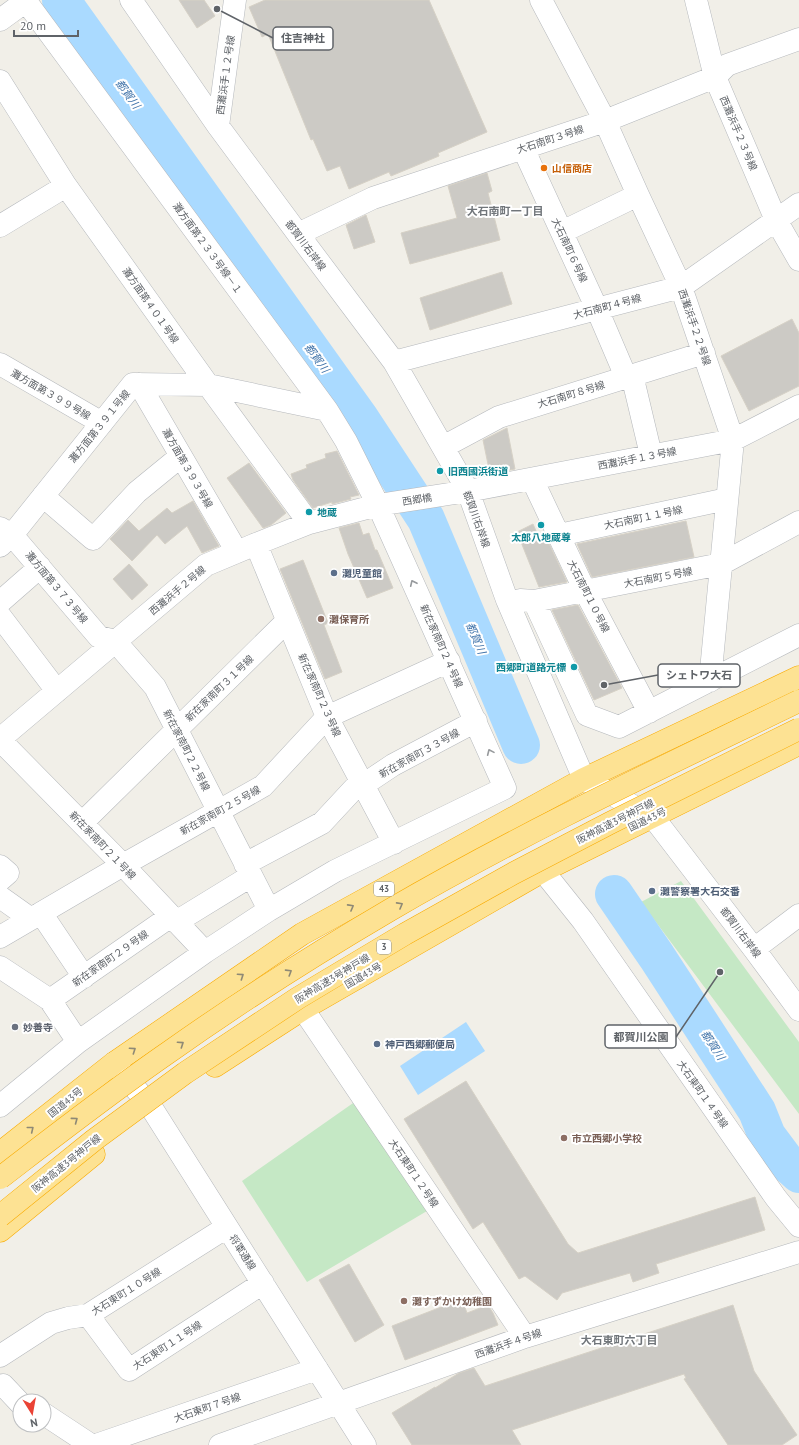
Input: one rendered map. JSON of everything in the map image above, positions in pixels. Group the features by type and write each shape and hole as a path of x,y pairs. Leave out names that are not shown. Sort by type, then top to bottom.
{"highway":[{"name":"国道43号","path":"0,1153 114,1063 302,934 584,778 799,677"},
{"path":"0,1178 78,1118 169,1052 287,973 391,910 502,848 597,799 799,701"},
{"name":"阪神高速3号神戸線","path":"0,1216 94,1140 173,1082 304,994 405,934 514,873 610,823 799,729"},
{"name":"国道43号","path":"0,1231 152,1107 303,1009 542,871 799,744"}],"street":[{"name":"都賀川右岸線","path":"131,0 218,126 394,362 468,491 507,600 584,778 653,817 799,1010"},
{"name":"西灘浜手１２号線","path":"218,126 235,0"},
{"name":"西灘浜手２２号線","path":"541,0 605,121 681,287 733,440 710,681"},
{"name":"西灘浜手２３号線","path":"696,0 716,77 776,220 799,260"},
{"path":"0,20 25,1"},
{"name":"灘方面第２３３号線－１","path":"25,1 327,410 383,504"},
{"name":"大石南町３号線","path":"298,234 373,198 605,121 716,77 727,65 799,39"},
{"name":"灘方面第４０１号線","path":"0,81 66,186 208,385 309,523"},
{"name":"大石南町６号線","path":"523,148 629,376 651,456"},
{"path":"0,226 66,186"},
{"path":"562,232 638,195"},
{"name":"大石南町４号線","path":"394,362 681,287 799,204"},
{"name":"大石南町８号線","path":"443,447 498,417 704,353"},
{"name":"灘方面第３９９号線","path":"0,364 102,423"},
{"name":"灘方面第３９１号線","path":"4,536 43,496 133,384 208,385 327,410"},
{"name":"灘方面第３９３号線","path":"139,384 181,456 246,548"},
{"name":"西灘浜手１３号線","path":"468,491 733,440 799,406"},
{"path":"43,496 93,539 137,492 181,456"},
{"name":"大石南町１０号線","path":"532,479 585,591 649,712"},
{"name":"西郷橋","path":"383,504 468,491"},
{"name":"大石南町１１号線","path":"559,535 727,499"},
{"name":"西灘浜手２号線","path":"0,740 115,641 206,566 246,548 309,523 383,504"},
{"name":"新在家南町２４号線","path":"383,504 449,662 505,788 394,843"},
{"name":"大石南町５号線","path":"507,600 534,601 721,564 799,522"},
{"name":"灘方面第３７３号線","path":"4,536 40,567 99,637 115,641"},
{"name":"新在家南町２３号線","path":"246,548 287,620 327,717 394,843"},
{"path":"0,602 40,567"},
{"path":"534,601 587,715 619,727 799,635"},
{"path":"0,616 57,691"},
{"name":"新在家南町３１号線","path":"82,823 287,620"},
{"name":"新在家南町２２号線","path":"115,641 155,687 217,811 269,910"},
{"name":"新在家南町２５号線","path":"0,937 217,811 263,786 327,717 449,662"},
{"name":"新在家南町３３号線","path":"248,870 322,823 362,783 476,721"},
{"name":"新在家南町２１号線","path":"0,740 123,865 205,952"},
{"path":"0,1106 78,1042 205,952 269,910 335,871 394,843"},
{"path":"0,866 8,873 0,880"},
{"name":"新在家南町２９号線","path":"50,1000 248,870"},
{"name":"大石東町１４号線","path":"542,871 583,921 776,1198 799,1226"},
{"path":"0,897 36,916 84,977"},
{"path":"754,949 799,915"},
{"path":"0,967 50,1000 78,1042"},
{"name":"大石東町１２号線","path":"303,1009 525,1337"},
{"name":"将軍通線","path":"114,1063 152,1107 365,1445"},
{"name":"大石東町１０号線","path":"0,1356 51,1323 68,1318 88,1315 227,1227"},
{"name":"西灘浜手４号線","path":"220,1445 525,1337 799,1252"},
{"name":"大石東町１１号線","path":"88,1315 129,1370 263,1283"},
{"name":"大石東町７号線","path":"96,1445 317,1370"},
{"path":"1,1385 12,1395"},
{"path":"52,1419 91,1445"}],"green space":[{"path":"681,881 799,1042 799,1114 641,902"},
{"path":"356,1101 427,1211 307,1282 242,1181"}],"water":[{"path":"466,1022 485,1051 418,1095 400,1066"}],"building":[{"path":"179,0 204,0 215,16 197,28"},
{"path":"265,0 429,0 487,132 438,153 439,156 391,176 389,172 349,189 340,166 327,171 313,139 311,140 268,34 262,37 249,7"},
{"path":"487,173 492,191 488,193 500,240 410,264 401,233 457,218 448,186"},
{"path":"366,215 375,242 354,249 346,225"},
{"path":"502,272 512,304 430,330 420,298"},
{"path":"792,319 799,333 799,386 749,411 721,356"},
{"path":"507,428 515,469 490,474 483,440"},
{"path":"337,451 359,495 350,497 351,499 332,504 332,502 313,508 293,480 291,474 307,468 306,465 326,458 325,454"},
{"path":"249,463 286,513 271,525 263,528 227,478"},
{"path":"193,501 219,546 202,553 187,526 165,544 157,535 132,561 110,539 128,520 139,531 167,508 172,513"},
{"path":"686,521 694,557 592,577 577,544"},
{"path":"359,523 363,535 369,533 375,550 377,550 393,588 367,598 348,554 339,528"},
{"path":"533,524 540,540 546,537 567,582 539,587 517,532"},
{"path":"303,560 328,623 324,625 342,672 325,679 280,569"},
{"path":"129,564 148,585 132,600 113,579"},
{"path":"578,605 622,688 594,700 552,610"},
{"path":"466,1081 568,1244 578,1253 755,1197 765,1230 656,1264 659,1273 633,1282 630,1273 562,1293 557,1300 525,1276 519,1279 483,1222 473,1229 404,1119"},
{"path":"349,1264 384,1325 355,1342 319,1280"},
{"path":"462,1299 467,1313 488,1305 498,1325 405,1360 392,1326"},
{"path":"733,1305 754,1371 797,1435 782,1445 728,1445 684,1379 686,1378 684,1374 512,1430 521,1445 412,1445 392,1413 459,1373 474,1368 485,1386"}],"waterway":[{"name":"都賀川","path":"61,0 359,417 426,519 521,745"},
{"name":"都賀川","path":"614,894 657,957 757,1111 767,1136 788,1164 799,1174"}],"place":[{"name":"住吉神社","path":"217,9"},
{"name":"山信商店","path":"544,168"},
{"name":"旧西國浜街道","path":"440,471"},
{"name":"地蔵","path":"309,512"},
{"name":"太郎八地蔵尊","path":"541,525"},
{"name":"灘児童館","path":"334,573"},
{"name":"灘保育所","path":"321,619"},
{"name":"西郷町道路元標","path":"574,667"},
{"name":"シェトワ大石","path":"604,685"},
{"name":"灘警察署大石交番","path":"652,891"},
{"name":"都賀川公園","path":"720,972"},
{"name":"妙善寺","path":"15,1027"},
{"name":"神戸西郷郵便局","path":"377,1044"},
{"name":"市立西郷小学校","path":"564,1138"},
{"name":"灘すずかけ幼稚園","path":"404,1301"}],"district":[{"name":"大石南町一丁目","path":"505,211"},
{"name":"大石東町六丁目","path":"619,1340"}]}
